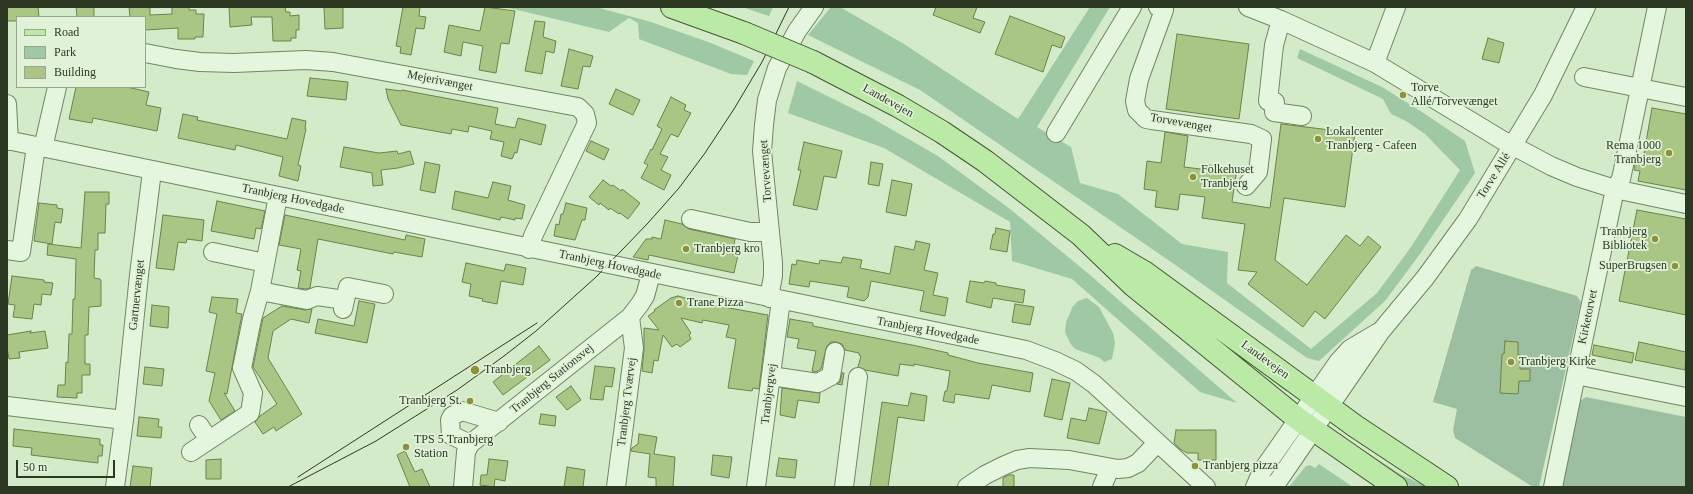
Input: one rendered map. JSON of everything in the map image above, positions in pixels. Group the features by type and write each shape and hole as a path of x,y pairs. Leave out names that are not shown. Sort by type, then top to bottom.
{"main road":[{"name":"Landevejen","path":"672,7 744,33 813,62 854,81 942,132 985,161 1081,235 1134,286 1306,424 1396,487"},
{"name":"Landevejen","path":"1081,235 1144,272 1405,461 1447,487"}],"street":[{"name":"Torvevænget","path":"775,299 762,151 767,100 777,68 797,31 814,7"},
{"path":"1056,133 1132,7"},
{"name":"Torvevænget","path":"1158,7 1164,10 1139,79 1135,101 1137,110 1146,119 1251,134 1262,139 1258,172 1246,186"},
{"path":"1248,7 1281,20 1374,63 1512,146 1551,166 1577,177 1615,189 1686,204"},
{"path":"1374,63 1396,7"},
{"name":"Torve Allé","path":"1306,424 1322,402 1426,278 1468,219 1543,95 1586,7"},
{"name":"Kirketorvet","path":"1553,487 1615,189 1621,179 1657,7"},
{"path":"1281,20 1274,44 1268,101 1275,102 1274,112 1302,116"},
{"name":"Mejerivænget","path":"146,53 200,62 234,63 306,60 333,62 578,107 585,114 586,123 533,236 529,249"},
{"path":"1584,77 1686,97"},
{"path":"7,250 21,252 40,147 57,88"},
{"path":"7,104 8,141"},
{"name":"Tranbjerg Hovedgade","path":"8,141 1026,350 1076,371 1094,384 1206,487"},
{"name":"Gartnervænget","path":"115,487 152,171"},
{"path":"191,452 250,413 253,393 242,368 252,319 260,291 278,196"},
{"path":"691,219 750,232 770,232"},
{"path":"212,252 265,263"},
{"name":"Tranbjerg Stationsvej","path":"470,444 500,422 630,317 645,296 651,274"},
{"path":"260,291 307,300 317,296 344,304 348,287 384,294"},
{"name":"Tranbjergvej","path":"756,487 771,376 775,299"},
{"name":"Tranbjerg Tværvej","path":"616,487 634,348 630,317"},
{"path":"771,376 818,383 831,376 835,352"},
{"path":"1576,375 1686,397"},
{"path":"844,487 858,377"},
{"path":"7,406 124,420"},
{"path":"463,487 466,452 470,444 451,435 450,420 452,416 462,411 500,422"},
{"path":"1255,487 1262,471 1306,424"},
{"path":"1271,487 1278,481 1306,424"},
{"path":"199,425 209,440"},
{"path":"967,487 985,475 1003,466 1017,460 1030,458 1068,460 1110,468 1128,468 1138,463 1157,443"},
{"path":"1102,487 1110,468"}],"green space":[{"path":"505,7 596,7 651,22 711,43 754,61 747,75 731,74 639,39 638,23 629,18 609,32"},
{"path":"742,7 773,7 769,16"},
{"path":"831,7 840,7 904,44 1018,119 1090,7 1110,7 1037,127 1071,147 1080,183 1118,194 1182,244 1228,252 1227,283 1311,349 1377,293 1411,247 1460,170 1425,134 1406,121 1391,114 1383,99 1297,58 1300,49 1382,87 1465,141 1475,173 1420,254 1385,301 1319,361 1307,358 1174,264 920,90 808,35"},
{"path":"797,81 870,117 938,156 1010,209 1090,275 1237,403 1200,392 1072,279 1012,261 1010,222 884,148 788,113"},
{"path":"1476,266 1577,296 1581,302 1539,487 1533,487 1455,438 1453,430 1457,409 1433,402 1471,270"},
{"path":"1139,279 1289,389 1287,392"},
{"path":"1087,298 1099,307 1113,333 1115,343 1112,359 1104,362 1100,358 1075,349 1070,343 1065,332 1066,322 1073,306 1078,301"},
{"path":"1586,397 1686,417 1686,487 1561,487 1575,404"},
{"path":"1338,434 1400,474 1427,487 1411,487 1375,463"},
{"path":"1319,464 1353,487 1289,487 1306,466 1310,465 1315,468"}],"building":[{"path":"7,7 38,7 39,16 16,16 16,21 7,21"},
{"path":"76,7 94,7 94,16 77,16"},
{"path":"129,7 150,7 150,15 172,14 172,7 189,7 189,10 196,10 196,14 204,14 203,37 195,37 195,39 178,39 178,28 146,30 146,16 130,16"},
{"path":"229,7 285,7 286,12 290,12 290,16 299,15 299,30 296,30 296,38 291,38 291,41 273,41 272,17 251,17 252,25 230,27"},
{"path":"324,7 343,7 343,28 325,29"},
{"path":"403,7 420,7 419,16 426,17 424,29 416,28 411,55 400,53 401,47 396,46"},
{"path":"485,7 515,11 509,44 501,43 496,73 479,70 483,46 463,42 461,56 444,52 449,25 480,31"},
{"path":"936,7 977,7 973,18 985,22 980,33 933,15"},
{"path":"1010,16 1065,37 1061,48 1052,45 1043,72 995,54"},
{"path":"535,21 545,22 543,37 556,41 554,53 546,51 542,74 525,71"},
{"path":"1177,34 1249,44 1239,119 1166,109"},
{"path":"1488,38 1504,43 1499,63 1482,59"},
{"path":"569,49 593,56 590,67 583,66 578,89 561,86"},
{"path":"310,78 348,82 346,100 307,96"},
{"path":"76,88 131,88 149,92 146,105 161,108 157,131 93,118 92,123 69,119"},
{"path":"386,89 402,90 498,108 495,124 515,128 518,118 546,125 541,145 520,139 517,153 515,152 512,159 501,156 504,142 490,139 492,131 469,126 468,132 452,129 451,134 401,125 388,99"},
{"path":"616,89 640,100 633,115 609,104"},
{"path":"671,97 686,105 684,110 691,113 678,137 671,134 660,154 668,157 661,170 671,175 664,190 641,178 648,165 644,163 662,129 657,126"},
{"path":"1652,108 1686,114 1686,190 1638,181 1640,171 1634,170 1636,158 1643,159"},
{"path":"183,114 198,117 197,120 287,139 292,118 306,121 306,129 298,165 301,166 298,181 279,176 283,157 236,145 235,150 178,138"},
{"path":"1281,124 1355,133 1345,207 1284,198 1275,260 1307,285 1346,235 1360,246 1368,236 1381,247 1325,319 1315,311 1303,327 1248,284 1257,272 1238,270 1245,224 1202,218 1205,197 1180,194 1178,210 1155,207 1157,191 1144,189 1147,161 1161,163 1165,132 1188,136 1184,167 1209,170 1209,165 1237,169 1232,202 1270,208"},
{"path":"591,141 609,149 604,160 586,151"},
{"path":"804,142 842,151 836,178 824,176 817,210 793,205 801,170 798,170"},
{"path":"344,147 379,153 397,151 398,154 410,151 414,164 381,170 383,185 373,186 372,173 340,167"},
{"path":"425,162 440,165 435,193 420,190"},
{"path":"871,162 883,164 879,186 868,184"},
{"path":"603,180 621,191 622,189 640,203 628,219 610,208 609,210 600,203 599,205 589,197"},
{"path":"892,180 912,184 906,216 886,212"},
{"path":"493,182 511,186 508,200 525,205 522,219 515,218 515,220 501,217 500,220 452,209 455,191 488,198"},
{"path":"85,192 109,192 109,204 106,204 105,233 98,233 98,250 95,250 94,278 101,280 101,306 89,307 88,335 85,335 85,364 90,364 90,375 82,375 82,393 77,393 77,398 57,397 58,385 65,385 66,362 68,363 69,334 72,334 76,259 47,255 48,244 81,248"},
{"path":"217,201 265,211 261,229 256,228 254,239 211,231"},
{"path":"39,203 57,205 57,208 63,209 61,223 55,222 52,244 34,241"},
{"path":"566,203 587,208 585,220 582,220 575,240 554,236 556,224 559,225 561,214 563,214"},
{"path":"1637,210 1686,219 1686,315 1619,301"},
{"path":"163,215 204,220 202,241 187,239 186,243 178,242 174,270 156,268"},
{"path":"285,215 405,240 406,235 425,239 422,257 394,252 393,254 318,239 310,288 298,288 301,271 297,270 301,249 279,245"},
{"name":"Tranbjerg kro","path":"665,220 682,224 689,229 735,239 732,254 738,255 734,273 649,255 648,260 633,257 646,239 652,239 652,237 661,239"},
{"path":"996,228 1010,231 1007,252 990,249 993,234 995,234"},
{"path":"916,241 930,244 924,270 938,273 933,295 948,298 945,316 920,311 924,291 871,281 868,297 864,301 847,297 849,287 810,281 809,287 789,284 792,264 796,265 797,260 819,264 820,260 841,263 843,257 862,260 860,268 890,274 895,246 914,250"},
{"path":"466,263 504,271 506,264 526,268 523,285 501,281 497,304 482,301 483,299 469,296 471,284 462,282"},
{"path":"12,276 44,280 44,282 53,283 51,295 42,294 41,305 34,304 32,319 13,317 15,305 8,304"},
{"path":"970,281 984,283 985,281 996,283 996,285 1025,290 1023,303 993,298 991,308 966,302"},
{"path":"678,296 707,304 768,315 759,389 753,388 752,391 728,388 736,339 726,337 729,325 703,320 702,323 681,318 691,333 689,335 691,339 680,347 677,344 672,347 663,335 658,361 654,360 652,373 642,371 644,328 659,330 648,316 671,298"},
{"path":"212,297 238,299 236,313 242,314 227,394 224,393 235,411 221,420 209,401 215,373 206,371 217,314 209,312"},
{"path":"359,301 375,304 367,343 315,333 318,319 354,326"},
{"path":"1015,304 1034,307 1030,325 1012,322"},
{"path":"152,305 169,307 168,328 150,326"},
{"path":"282,306 305,310 312,309 309,323 291,319 273,331 268,358 302,414 276,431 274,427 263,434 255,422 260,416 277,404 253,367 263,318"},
{"path":"790,319 813,323 813,326 948,353 948,355 978,363 1033,373 1030,392 992,385 989,399 955,394 954,403 943,401 945,391 947,391 950,371 914,364 914,366 900,364 898,376 865,370 858,367 861,356 859,353 845,350 842,344 836,342 831,342 827,346 821,369 816,372 812,371 816,351 797,348 799,339 787,337"},
{"path":"31,331 30,333 45,331 48,348 19,352 20,358 9,359 7,335"},
{"name":"Tranbjerg Kirke","path":"1505,341 1518,342 1520,369 1530,369 1530,381 1519,381 1518,394 1500,393 1502,354 1504,354"},
{"path":"1639,342 1686,352 1685,370 1635,360"},
{"path":"1594,345 1634,353 1632,363 1592,355"},
{"path":"539,346 550,360 503,395 493,382"},
{"path":"595,366 615,368 612,387 605,386 603,400 590,399"},
{"path":"145,367 164,369 162,386 143,384"},
{"path":"842,373 844,373 842,385 837,384 840,382"},
{"path":"1052,379 1070,383 1062,420 1044,416"},
{"path":"571,386 581,400 567,410 556,397"},
{"path":"782,388 820,393 819,403 798,400 795,418 780,415"},
{"path":"911,393 927,396 924,421 898,417 888,487 870,487 882,402 908,406"},
{"path":"1089,408 1107,412 1099,444 1067,438 1071,418 1086,421"},
{"path":"541,414 556,416 555,426 539,424"},
{"path":"139,417 159,419 158,427 162,427 161,438 137,436"},
{"path":"14,429 100,439 100,445 103,445 102,456 98,456 98,463 31,455 32,448 13,446"},
{"path":"1176,430 1216,430 1216,460 1198,460 1198,453 1187,453 1180,449 1174,443"},
{"path":"639,434 657,437 654,454 675,457 673,487 656,487 656,478 648,477 650,454 631,451 632,448 638,444"},
{"path":"405,451 415,472 422,469 430,487 410,487 397,455"},
{"path":"713,455 732,457 729,478 711,475"},
{"path":"779,458 797,460 795,478 776,476"},
{"path":"221,459 221,479 206,479 206,460"},
{"path":"489,459 508,461 505,481 495,479 494,487 480,485 481,475 487,475"},
{"path":"133,466 152,468 150,487 130,487"},
{"path":"567,467 585,470 583,487 564,487"},
{"path":"1008,475 1014,475 1014,487 1003,487 1003,478"}],"tram line":[{"path":"288,487 376,441 457,390 536,331 596,277 679,188 705,153 734,109 762,62 789,7"},
{"path":"298,477 537,323"}],"place":[{"name":"Torve Allé/Torvevænget","path":"1403,95"},
{"name":"Lokalcenter Tranbjerg - Cafeen","path":"1318,139"},
{"name":"Rema 1000 Tranbjerg","path":"1669,153"},
{"name":"Folkehuset Tranbjerg","path":"1193,177"},
{"name":"Tranbjerg Bibliotek","path":"1655,239"},
{"name":"Tranbjerg kro","path":"686,249"},
{"name":"SuperBrugsen","path":"1675,266"},
{"name":"Trane Pizza","path":"679,303"},
{"name":"Tranbjerg Kirke","path":"1511,362"},
{"name":"Tranbjerg","path":"475,370"},
{"name":"Tranbjerg St.","path":"470,401"},
{"name":"TPS 5 Tranbjerg Station","path":"406,447"},
{"name":"Tranbjerg pizza","path":"1195,466"}]}
